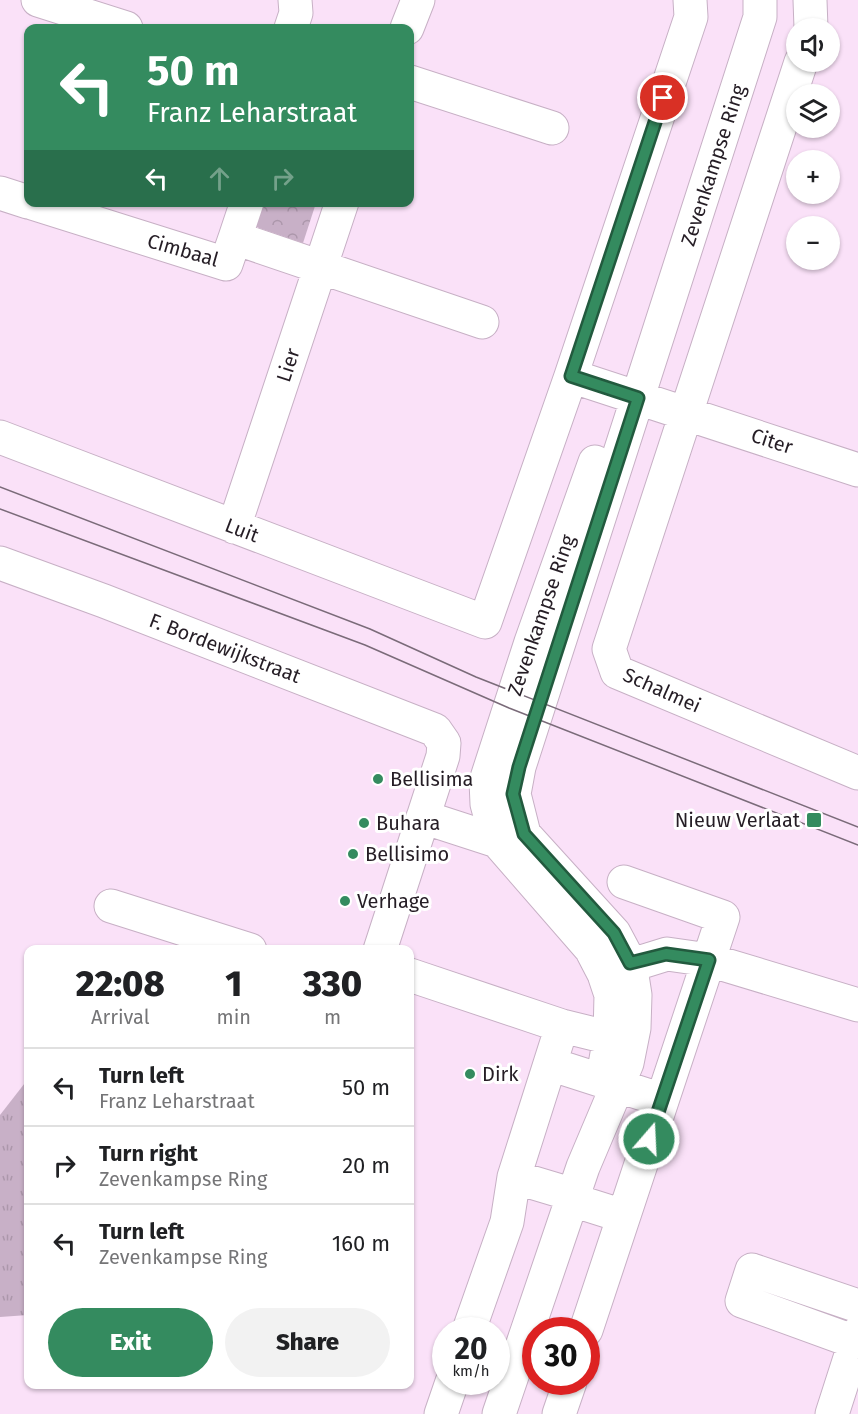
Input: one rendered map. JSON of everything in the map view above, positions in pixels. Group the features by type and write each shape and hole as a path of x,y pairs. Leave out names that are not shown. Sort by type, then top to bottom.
{"street":[{"path":"38,0 113,24"},
{"path":"292,24 296,13 295,0"},
{"path":"409,24 418,0"},
{"path":"690,0 691,17 571,376 686,413 798,72"},
{"name":"Zevenkampse Ring","path":"617,969 614,933 524,834 513,794 519,767 723,75 740,0"},
{"name":"Zevenkampse Ring","path":"499,1414 609,1083 627,1062 621,1039 635,995 617,969 591,949 497,841 487,804 486,781 492,756 629,395 760,17 760,0"},
{"path":"810,0 811,18"},
{"path":"414,83 552,128"},
{"name":"Cimbaal","path":"0,194 24,201"},
{"name":"Cimbaal","path":"45,207 226,264 235,238 320,269 482,322"},
{"path":"235,238 245,207"},
{"name":"Lier","path":"234,528 340,207"},
{"name":"Luit","path":"0,436 234,528 485,622 571,376"},
{"name":"Citer","path":"686,413 858,470"},
{"name":"Schalmei","path":"686,413 609,649 616,672 858,773"},
{"name":"F. Bordewijkstraat","path":"0,563 435,730 444,743 443,756 423,817"},
{"path":"382,945 423,817 497,841"},
{"path":"590,1317 723,917 624,882"},
{"path":"111,906 234,945"},
{"path":"617,969 666,954 709,960 858,1005"},
{"path":"414,976 562,1026 621,1039"},
{"path":"474,1317 507,1222 514,1177 562,1026"},
{"path":"550,1064 662,1100"},
{"path":"514,1177 578,1181 585,1204 623,1216"},
{"path":"832,1414 856,1337 742,1301 752,1270 858,1306"},
{"path":"441,1414 448,1395"},
{"path":"559,1414 566,1395"}],"green space":[{"path":"260,207 315,207 303,243 253,226"},
{"path":"24,1084 24,1315 0,1317 0,1115"}],"tram line":[{"path":"0,487 370,629 476,677 858,827"},
{"path":"0,509 365,645 509,708 858,845"}],"place":[{"name":"Bellisima","path":"378,779"},
{"name":"Nieuw Verlaat","path":"814,820"},
{"name":"Buhara","path":"364,823"},
{"name":"Bellisimo","path":"353,854"},
{"name":"Verhage","path":"345,901"},
{"name":"Dirk","path":"470,1074"}],"route":[{"path":"649,1139 709,960 666,954 630,963 614,933 524,834 513,794 519,767 638,398 571,376 663,98"}]}
